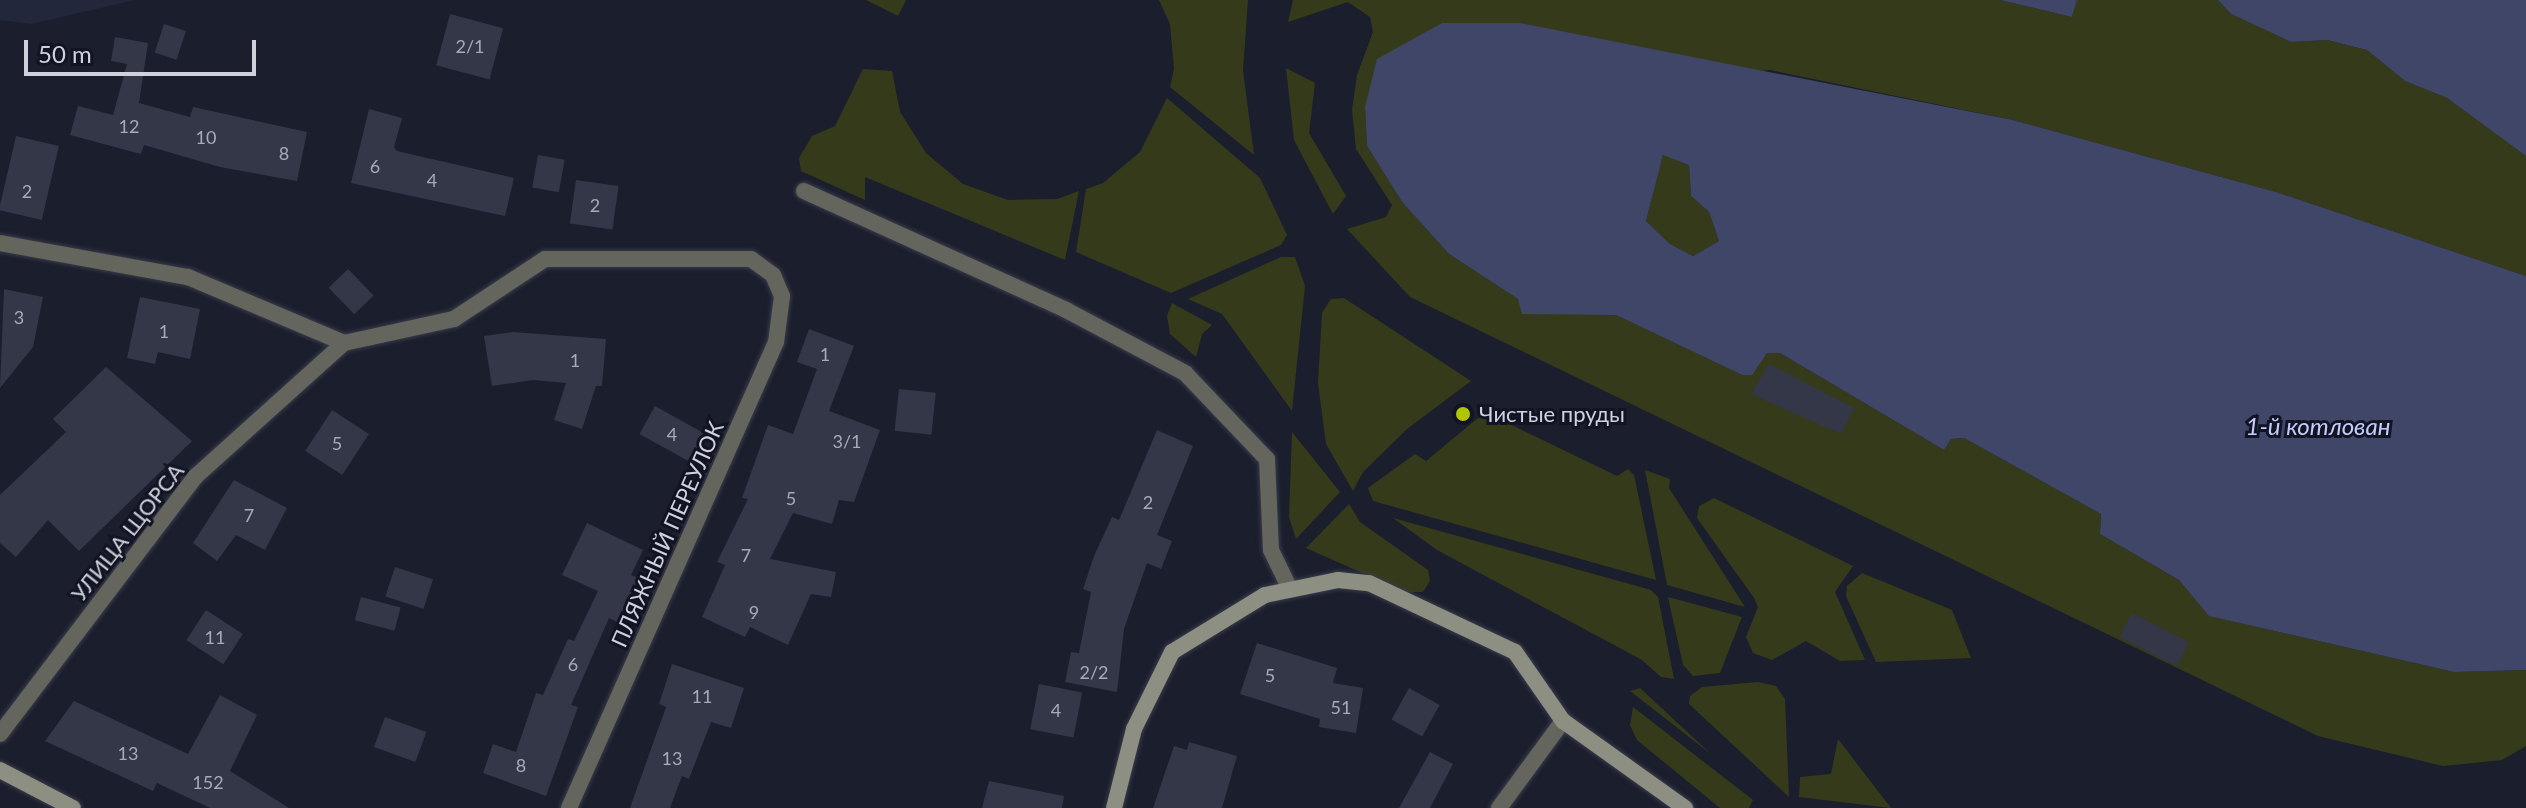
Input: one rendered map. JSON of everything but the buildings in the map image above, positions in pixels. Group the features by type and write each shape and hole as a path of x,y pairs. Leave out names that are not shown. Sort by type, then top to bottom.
{"street":[{"path":"804,191 1066,310 1185,373 1267,459 1271,550 1289,587"},
{"path":"0,243 69,258 188,277 344,343"},
{"name":"УЛИЦА ЩОРСА","path":"0,734 195,477 344,343 454,319 545,259 751,259 773,275"},
{"name":"ПЛЯЖНЫЙ ПЕРЕУЛОК","path":"569,808 776,342 782,296 773,275"},
{"path":"1114,808 1134,729 1172,652 1265,595 1289,587 1354,580 1459,623 1515,652 1563,721 1685,808"},
{"path":"1499,808 1563,721"},
{"path":"0,770 73,808"}],"shaded area":[{"path":"0,0 135,0 31,24 0,20"}],"green space":[{"path":"866,0 906,0 898,16"},
{"path":"1159,0 1248,0 1243,70 1254,155 1170,87 1174,69 1170,24"},
{"path":"1293,0 2000,0 2072,17 2077,0 2218,0 2231,14 2291,42 2327,40 2367,50 2405,81 2447,98 2526,156 2526,276 2276,192 2013,120 1770,70 1365,107 1367,146 1402,202 1449,254 1518,299 1616,315 1742,375 1767,353 1780,353 1944,450 1951,439 1964,438 2101,514 2100,534 2179,580 2210,616 2454,672 2526,670 2526,746 2502,760 2443,766 2318,736 1410,297 1347,229 1386,217 1392,205 1356,149 1352,110 1357,75 1373,32 1370,17 1348,2 1288,22"},
{"path":"1286,68 1315,83 1309,133 1346,196 1333,214 1294,140"},
{"path":"863,69 892,71 900,112 926,153 963,184 1008,200 1057,199 1079,191 1065,260 865,177 865,200 801,171 799,158 812,136 835,126"},
{"path":"1167,98 1260,178 1287,235 1281,245 1171,293 1076,252 1086,189 1103,183 1140,152"},
{"path":"1663,154 1689,165 1691,196 1709,212 1719,241 1693,256 1670,244 1646,221"},
{"path":"1281,257 1295,257 1305,286 1292,411 1222,314 1188,299"},
{"path":"1344,298 1471,381 1407,429 1363,472 1353,491 1326,444 1318,383 1322,313 1331,299"},
{"path":"1172,303 1212,325 1202,334 1196,357 1170,334 1167,316"},
{"path":"1495,417 1617,476 1628,469 1634,475 1656,580 1373,501 1368,488 1415,454 1426,461 1478,418"},
{"path":"1292,432 1340,492 1296,539 1289,517"},
{"path":"1645,470 1670,479 1669,488 1745,607 1667,585"},
{"path":"1714,498 1853,566 1835,592 1865,660 1840,661 1806,641 1772,660 1753,653 1746,637 1758,607 1697,518 1699,506"},
{"path":"1349,504 1360,522 1428,570 1430,581 1423,592 1405,592 1306,548"},
{"path":"1393,518 1651,590 1658,597 1674,679 1661,677 1642,660 1437,550"},
{"path":"1862,573 1952,610 1971,658 1876,662 1846,596 1847,586"},
{"path":"1668,597 1742,617 1720,673 1693,676 1683,665"},
{"path":"1758,682 1776,686 1785,699 1789,797 1689,704 1690,696 1702,687"},
{"path":"1640,688 1711,754 1630,691"},
{"path":"1633,707 1753,800 1749,808 1720,808 1637,740 1630,725"},
{"path":"1838,739 1891,808 1799,797 1800,777 1831,774"}],"water":[{"path":"2000,0 2077,0 2072,17"},
{"path":"2218,0 2526,0 2526,156 2447,98 2405,81 2367,50 2327,40 2291,42 2231,14"},
{"name":"1-й котлован","path":"1442,23 1520,23 2013,120 2276,192 2526,276 2526,670 2454,672 2209,616 2179,580 2100,534 2101,514 1964,438 1951,439 1944,450 1780,353 1767,353 1752,375 1742,375 1616,315 1522,314 1518,299 1449,254 1402,202 1367,146 1365,107 1377,59","holes":["1663,155 1689,165 1691,196 1709,212 1719,241 1693,256 1670,244 1646,221"]}],"place":[{"name":"Чистые пруды","path":"1463,414"}]}
